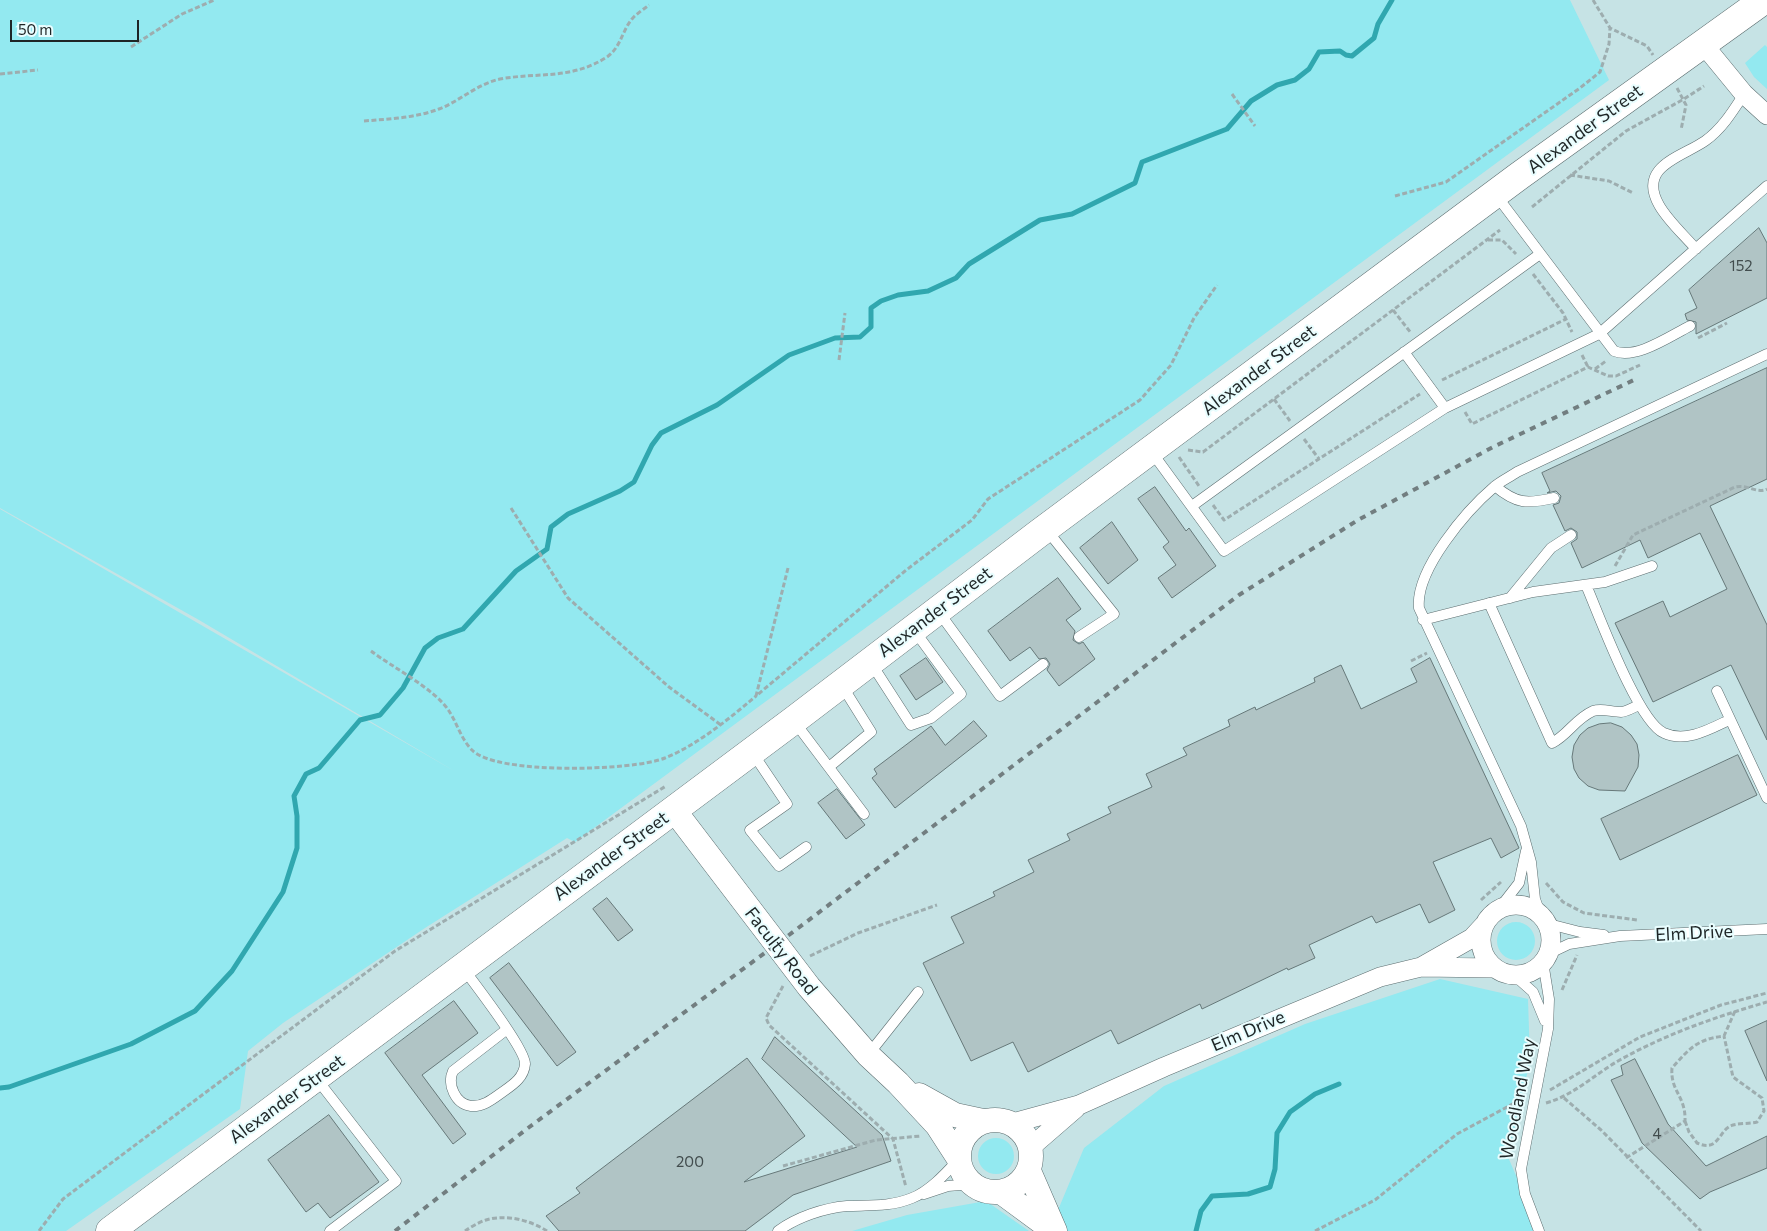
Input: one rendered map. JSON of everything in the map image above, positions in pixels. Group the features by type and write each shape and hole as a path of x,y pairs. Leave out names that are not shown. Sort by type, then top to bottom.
{"main road":[{"name":"Alexander Street","path":"110,1231 463,968 671,797 751,752 1150,450 1495,194 1760,1"}],"street":[{"path":"1703,44 1744,94 1767,115"},
{"name":"Faculty Road","path":"671,797 775,945 839,1023 937,1125 959,1158"},
{"path":"1509,906 1521,906 1533,910 1543,919 1550,935 1546,958 1527,974 1515,976 1504,974 1494,968 1482,951 1481,938 1484,925 1498,910 1509,906"},
{"name":"Elm Drive","path":"1421,967 1472,938 1484,925"},
{"name":"Elm Drive","path":"1013,1123 1079,1105 1335,994 1380,977 1421,967 1494,968"},
{"name":"Faculty Road","path":"898,1083 955,1115 983,1121"},
{"name":"Elm Drive","path":"1031,1147 1079,1105"},
{"path":"993,1119 1013,1123 1027,1137 1031,1147 1032,1159 1029,1171 1022,1181 1012,1188 1001,1192 986,1191 972,1184 961,1168 959,1158 960,1146 965,1136 973,1127 983,1121 993,1119"},
{"path":"1029,1171 1054,1231"},
{"path":"1001,1192 1054,1231"}],"lane":[{"path":"1696,249 1659,206 1654,194 1656,175 1661,166 1672,158 1705,141 1721,127 1744,94"},
{"path":"1150,450 1224,551 1445,408 1599,334 1767,186"},
{"path":"1495,194 1614,352 1629,354 1690,326"},
{"path":"1192,506 1540,254"},
{"path":"1404,352 1445,408"},
{"path":"1543,919 1535,899 1532,862 1525,837 1423,620 1419,608 1419,596 1438,552 1453,529 1495,486 1517,472 1767,354"},
{"path":"1495,486 1508,497 1519,501 1554,498"},
{"path":"1046,528 1114,614 1080,637"},
{"path":"1510,598 1551,548 1570,535"},
{"path":"1423,620 1510,598 1619,578 1652,566"},
{"path":"1586,585 1639,705 1654,727 1665,734 1692,736 1729,720"},
{"path":"1489,603 1552,743 1564,737 1571,726 1594,711 1622,712 1639,705"},
{"path":"937,611 1000,696 1043,664"},
{"path":"870,662 911,725 931,718 961,694 913,629"},
{"path":"829,767 871,732 841,684"},
{"path":"1717,691 1767,798"},
{"path":"794,720 864,814"},
{"path":"751,752 786,804 750,830 779,866 806,847"},
{"path":"1498,910 1519,883 1525,862 1525,837"},
{"name":"Elm Drive","path":"1543,919 1580,932 1620,936"},
{"name":"Elm Drive","path":"1546,958 1569,944 1620,936 1767,929"},
{"name":"Woodland Way","path":"1539,1231 1525,1194 1521,1170 1531,1107 1548,1029 1549,999 1546,958"},
{"path":"463,968 522,1052 525,1063 522,1076 487,1102 478,1106 466,1105 458,1100 451,1087 450,1077 453,1071 506,1030"},
{"name":"Woodland Way","path":"1515,976 1526,984 1539,1001 1548,1029"},
{"path":"868,1054 918,992"},
{"path":"316,1078 396,1181 330,1231"},
{"path":"914,1198 943,1176 959,1158"},
{"path":"778,1231 804,1217 844,1206 879,1206 914,1198 948,1186 972,1184"}],"path":[{"path":"131,47 182,14 214,0"},
{"path":"1593,0 1610,28 1646,46 1657,60"},
{"path":"364,121 418,116 440,109 471,90 499,80 567,74 590,67 609,55 621,40 632,19 649,5"},
{"path":"1395,196 1446,182 1580,88 1600,72 1609,44 1610,28"},
{"path":"0,74 38,70"},
{"path":"1676,85 1684,100 1686,112 1681,130"},
{"path":"1532,207 1626,131 1684,100 1704,86"},
{"path":"1232,94 1255,126"},
{"path":"1570,175 1609,181 1633,193"},
{"path":"1200,488 1178,457 1189,449 1203,452 1500,230"},
{"path":"1487,240 1502,240 1516,254"},
{"path":"1527,268 1566,319 1572,332"},
{"path":"370,651 418,684 448,709 472,751 497,763 593,769 634,766 665,758 721,725 905,571 972,520 988,499 1140,400 1170,365 1194,318 1217,285"},
{"path":"1393,310 1411,333"},
{"path":"840,360 845,313"},
{"path":"1442,380 1566,319"},
{"path":"1692,340 1728,323"},
{"path":"1581,352 1588,368"},
{"path":"1595,369 1609,358"},
{"path":"1463,410 1472,424 1588,368 1595,369 1608,376 1616,376 1649,361"},
{"path":"1213,505 1224,520 1424,391"},
{"path":"1274,399 1292,422"},
{"path":"1302,437 1319,459"},
{"path":"1610,569 1614,566 1633,535 1735,487 1749,486 1757,491 1767,489"},
{"path":"512,508 568,598 669,687 721,725"},
{"path":"756,696 788,568"},
{"path":"1411,661 1428,653"},
{"path":"39,1231 63,1199 395,951 671,797"},
{"path":"1543,882 1550,884 1563,902 1584,913 1618,919 1645,920"},
{"path":"806,958 858,933 937,906"},
{"path":"783,986 766,1018 769,1025 893,1139 906,1186"},
{"path":"1548,1091 1640,1037 1721,1005 1767,993"},
{"path":"1531,1107 1564,1098 1618,1062 1676,1032 1734,1011 1767,1002"},
{"path":"1724,1036 1707,1038 1690,1047 1672,1068 1672,1083 1686,1107 1685,1121 1689,1132 1697,1143 1710,1145 1716,1142 1732,1125 1757,1122 1764,1111 1762,1098 1733,1077 1724,1036 1732,1021 1734,1011"},
{"path":"1315,1231 1375,1200 1456,1134 1525,1098"},
{"path":"1564,1098 1601,1130 1626,1158 1701,1231"},
{"path":"1626,1158 1685,1121"},
{"path":"783,1166 876,1140 929,1136"},
{"path":"464,1231 486,1219 527,1220 547,1231"}],"shaded area":[{"path":"0,0 1767,0 1767,1231 0,1231"},
{"path":"0,0 1570,0 1609,80 575,842 567,838 425,928 283,1023 248,1051 240,1109 66,1231 0,1231 0,509 456,772 199,620 0,508"},
{"path":"1765,45 1767,47 1767,89 1754,77 1745,63"},
{"path":"1516,922 1530,927 1535,941 1530,955 1516,960 1502,955 1497,941 1502,927"},
{"path":"1440,979 1528,999 1530,1061 1508,1157 1540,1231 1063,1231 1058,1210 1084,1148 1164,1086 1305,1024"},
{"path":"996,1138 1003,1139 1009,1143 1013,1149 1013,1163 1009,1169 1003,1173 996,1174 989,1173 983,1169 979,1163 978,1156 979,1149 983,1143 989,1139"},
{"path":"986,1201 1029,1231 852,1231 907,1215"}],"building":[{"path":"1759,228 1767,243 1767,298 1696,334 1696,322 1687,320 1685,314 1697,308 1689,290"},
{"path":"1767,368 1767,479 1710,506 1767,625 1767,740 1731,665 1653,702 1615,623 1663,601 1670,617 1727,589 1700,533 1648,558 1640,540 1582,568 1571,543 1577,539 1577,532 1571,528 1565,531 1553,505 1559,503 1561,496 1556,491 1547,493 1550,491 1542,473"},
{"path":"1155,487 1186,531 1189,528 1216,566 1172,598 1158,578 1176,565 1163,547 1169,542 1138,499"},
{"path":"1112,522 1138,560 1108,584 1080,548"},
{"path":"1058,578 1081,609 1066,620 1075,631 1073,640 1079,644 1083,642 1095,659 1059,686 1047,670 1050,664 1046,658 1039,659 1030,647 1010,661 988,631"},
{"path":"926,658 943,682 916,700 900,676"},
{"path":"1430,658 1519,848 1501,858 1491,838 1433,862 1455,910 1429,923 1420,904 1376,923 1372,916 1309,945 1315,958 1288,970 1287,968 1202,1009 1200,1004 1118,1044 1111,1030 1028,1072 1013,1042 971,1061 923,963 964,943 951,917 995,896 993,892 1034,872 1028,860 1070,840 1067,834 1111,813 1108,807 1152,787 1146,774 1187,755 1183,748 1230,726 1228,720 1255,707 1256,710 1315,682 1314,678 1341,665 1361,709 1417,682 1411,669"},
{"path":"974,721 987,736 895,808 872,778 877,774 874,769 931,726 945,745"},
{"path":"1611,723 1622,727 1637,744 1639,755 1638,767 1625,791 1599,790 1588,786 1579,778 1574,769 1572,757 1574,745 1580,735 1588,728 1599,724"},
{"path":"1738,755 1757,795 1620,860 1601,819"},
{"path":"837,789 865,825 846,839 818,803"},
{"path":"607,898 633,930 618,941 593,909"},
{"path":"509,963 576,1052 557,1066 490,978"},
{"path":"454,1001 478,1033 422,1075 466,1134 453,1144 385,1053"},
{"path":"1767,1021 1767,1081 1745,1031"},
{"path":"775,1037 882,1135 891,1161 793,1195 745,1231 559,1231 546,1216 580,1193 576,1188 747,1058 805,1136 744,1182 857,1147 762,1059"},
{"path":"1635,1059 1668,1124 1706,1166 1767,1136 1767,1168 1710,1192 1700,1199 1642,1143 1611,1080 1623,1075 1621,1066"},
{"path":"329,1115 379,1182 330,1218 318,1203 306,1212 268,1160"}],"waterway":[{"path":"0,1088 9,1087 131,1044 195,1011 232,971 283,892 297,848 297,816 294,796 306,774 319,768 360,720 380,715 403,688 425,648 438,638 463,629 516,571 547,549 551,527 568,514 620,491 634,482 652,445 661,433 717,405 789,355 835,338 860,337 871,327 871,308 881,301 898,295 928,291 956,278 969,264 1040,220 1072,214 1135,183 1142,162 1227,129 1251,101 1277,85 1295,80 1309,69 1319,52 1340,51 1352,56 1374,38 1378,24 1392,0"},
{"path":"1196,1231 1201,1211 1212,1196 1248,1194 1270,1187 1275,1169 1277,1133 1290,1112 1315,1094 1339,1084"}],"railway":[{"path":"395,1231 528,1128 789,935 1239,595 1358,520 1493,447 1636,379"}]}
